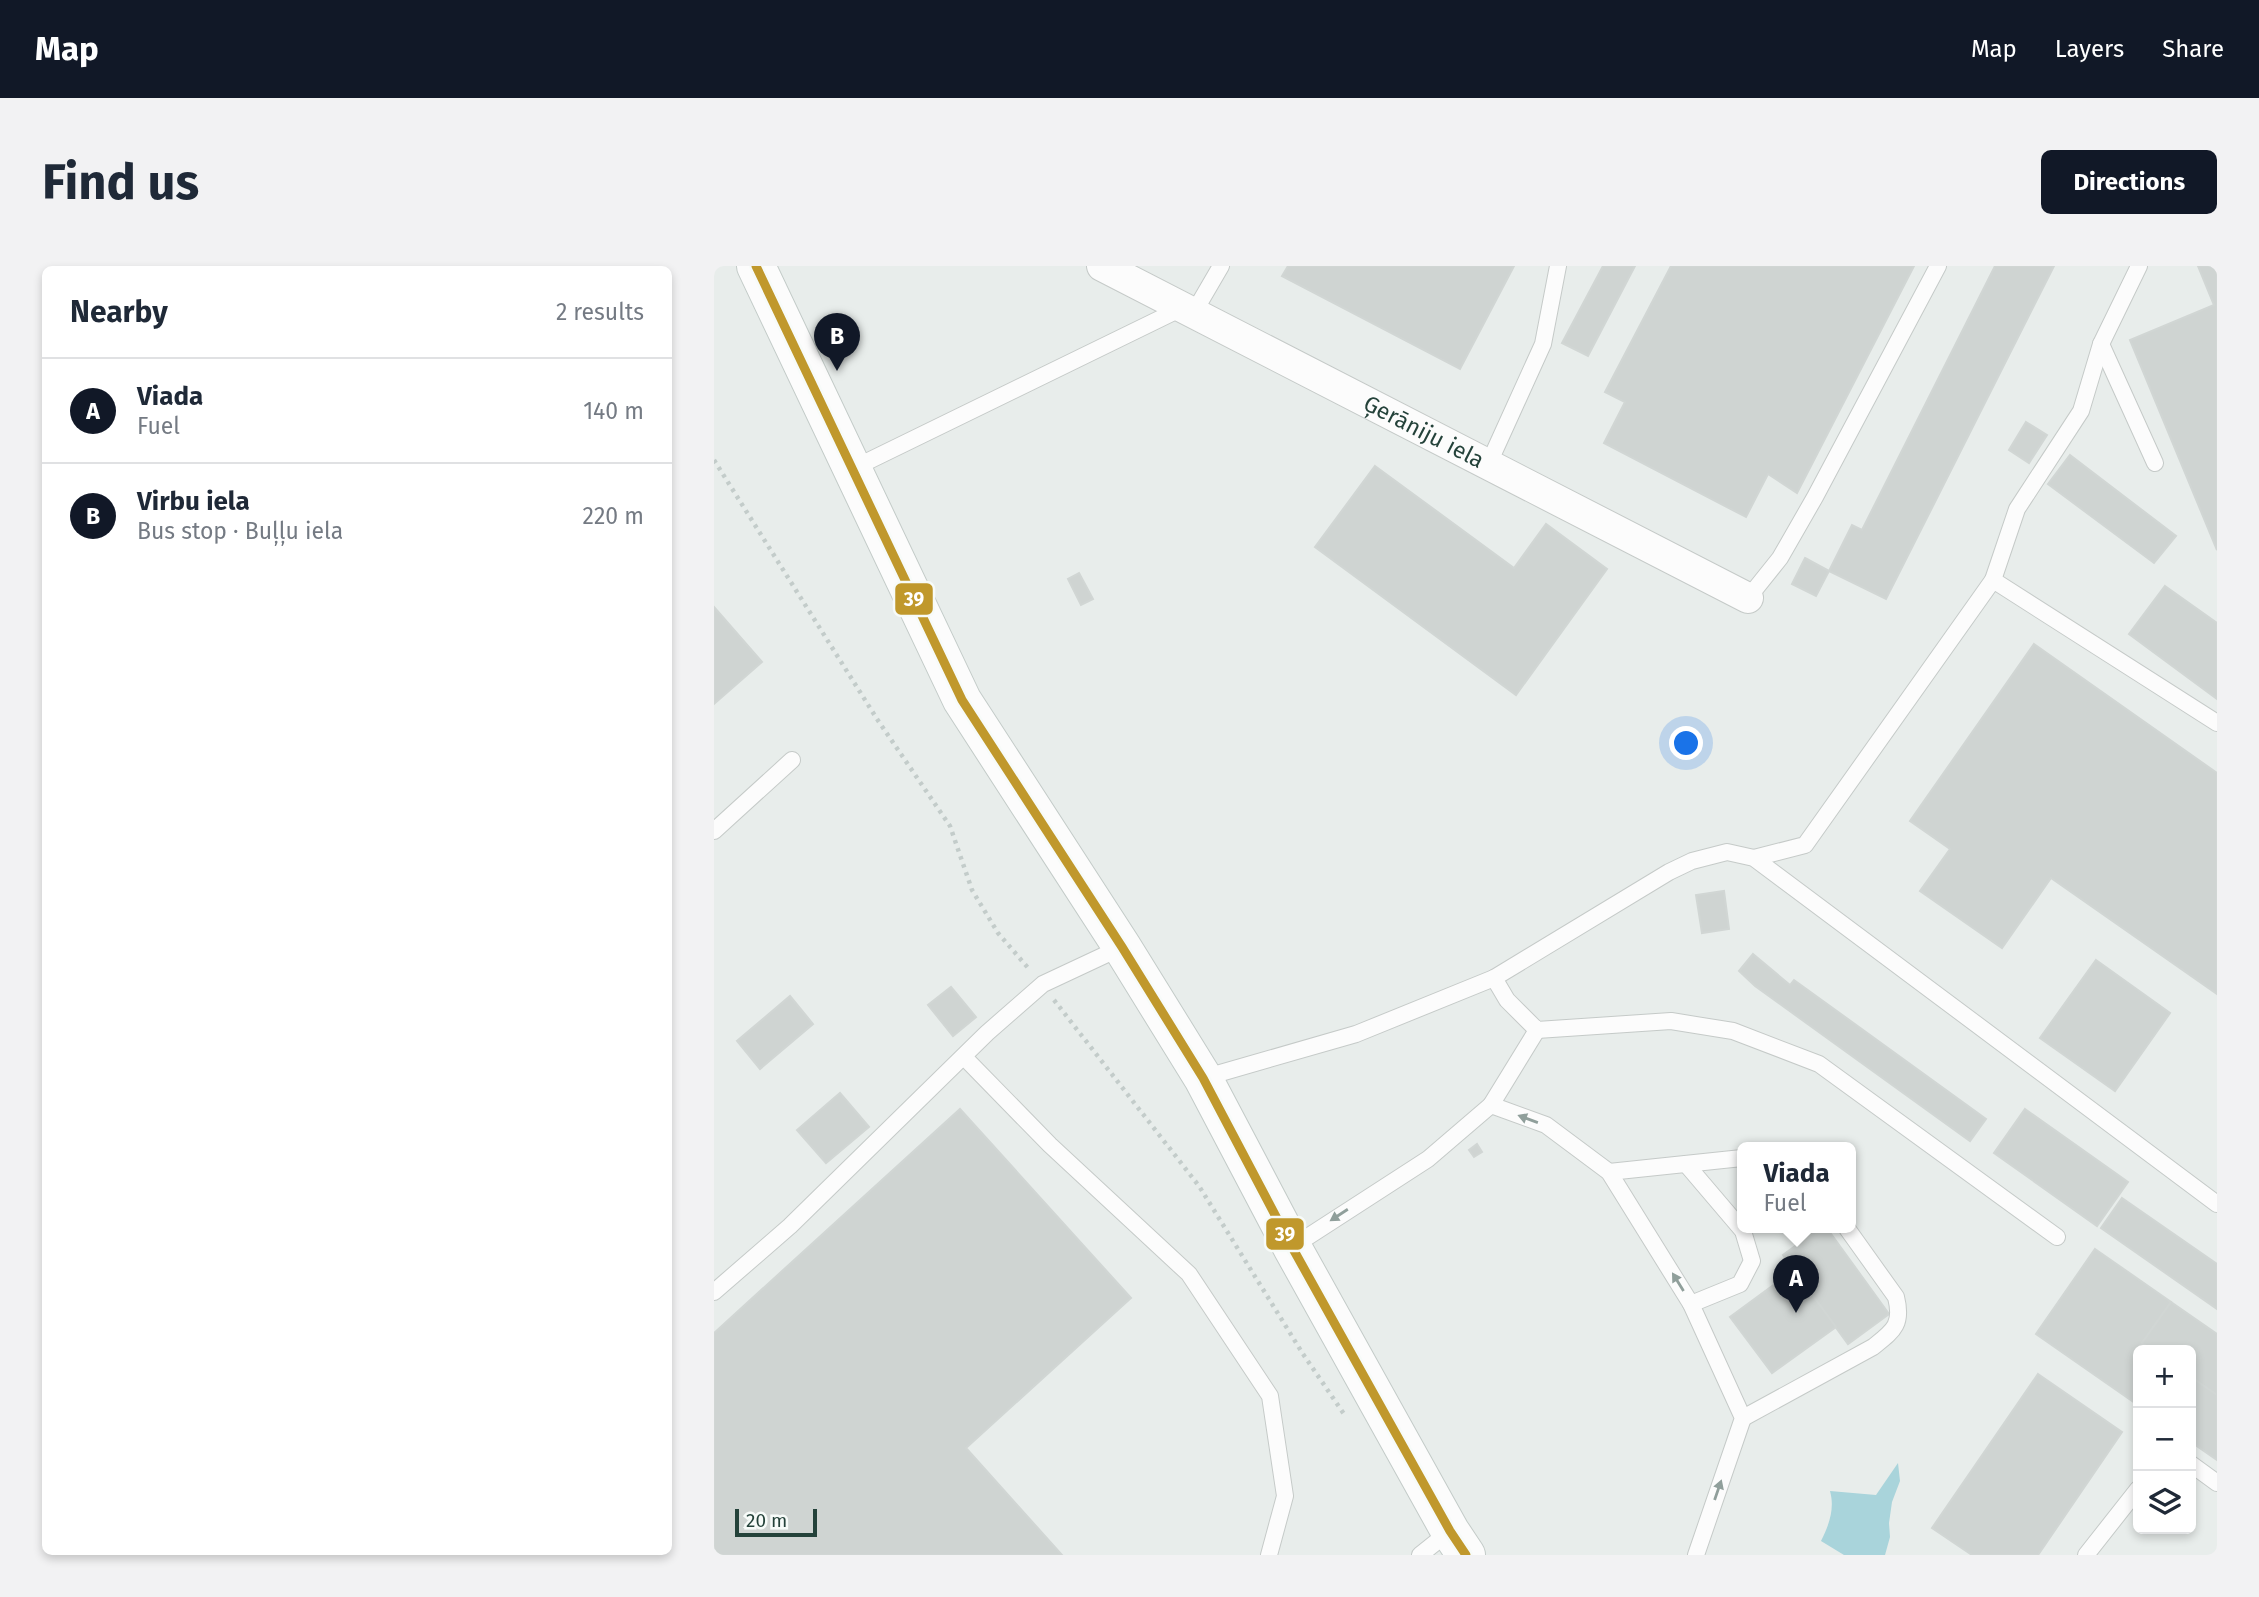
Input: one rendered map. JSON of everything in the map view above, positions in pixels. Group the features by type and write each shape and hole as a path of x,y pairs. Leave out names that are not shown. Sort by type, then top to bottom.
{"street":[{"path":"756,266 962,700 1122,947 1203,1078 1292,1247 1458,1543"},
{"name":"Ģerāniju iela","path":"1102,266 1748,598"}],"lane":[{"path":"852,468 1187,311 1221,266"},
{"path":"1489,463 1543,345 1558,266"},
{"path":"1748,598 1780,558 1938,266"},
{"path":"1754,858 1805,845 1993,580 2017,509 2081,411 2101,344 2139,266"},
{"path":"2101,344 2155,463"},
{"path":"1993,580 2217,723"},
{"path":"714,831 792,760"},
{"path":"1203,1078 1356,1034 1494,978 1669,872 1692,861 1727,852 1754,858 2217,1203"},
{"path":"714,1292 790,1226 987,1033 1043,984 1122,947"},
{"path":"1494,978 1507,1000 1537,1031"},
{"path":"1537,1031 1671,1021 1733,1031 1819,1064 2057,1237"},
{"path":"1292,1247 1428,1158 1491,1105 1537,1031"},
{"path":"964,1058 1050,1145 1189,1274 1270,1396 1285,1496 1269,1555"},
{"path":"1491,1105 1546,1125 1609,1172 1691,1304 1743,1418"},
{"path":"1609,1172 1737,1159"},
{"path":"1686,1164 1737,1224"},
{"path":"1691,1304 1740,1284 1752,1261 1744,1233"},
{"path":"1696,1555 1743,1418 1873,1347 1891,1333 1898,1322 1896,1297 1850,1233"},
{"path":"2196,1468 2217,1483"},
{"path":"2086,1555 2133,1495"},
{"path":"1420,1555 1458,1543"}],"path":[{"path":"714,460 877,719 950,826 972,890 998,933 1043,984 1071,1025 1199,1186 1303,1354 1347,1419"}],"water":[{"path":"1898,1463 1900,1481 1892,1502 1890,1537 1885,1555 1844,1555 1821,1541 1830,1517 1830,1491 1876,1495"}],"building":[{"path":"1288,266 1514,266 1460,369 1282,276"},
{"path":"1603,266 1635,266 1588,356 1562,343"},
{"path":"1671,266 1914,266 1797,493 1768,474 1746,517 1604,443 1625,402 1605,392"},
{"path":"1995,266 2054,266 1886,599 1829,571 1852,525 1862,530"},
{"path":"2198,266 2217,266 2217,550 2130,340 2214,305"},
{"path":"2026,422 2047,435 2029,463 2009,450"},
{"path":"2070,455 2176,536 2154,563 2048,484"},
{"path":"1375,466 1514,568 1546,524 1607,569 1516,695 1315,547"},
{"path":"1805,558 1829,571 1816,596 1792,584"},
{"path":"1079,573 1093,599 1081,605 1068,579"},
{"path":"2165,586 2217,623 2217,699 2129,634"},
{"path":"714,607 762,662 714,704"},
{"path":"2034,644 2217,773 2217,994 2051,878 2002,948 1920,891 1950,849 1910,821"},
{"path":"1724,891 1729,929 1702,933 1696,895"},
{"path":"1753,954 1790,985 1794,980 1986,1119 1970,1141 1755,986 1739,971"},
{"path":"2096,960 2170,1013 2115,1091 2040,1038"},
{"path":"951,987 976,1017 953,1036 928,1005"},
{"path":"790,996 813,1024 760,1069 737,1041"},
{"path":"840,1093 869,1127 826,1163 797,1130"},
{"path":"960,1109 1131,1298 966,1448 1062,1555 714,1555 714,1333"},
{"path":"2025,1109 2128,1182 2097,1226 1994,1153"},
{"path":"1477,1144 1482,1152 1474,1157 1469,1150"},
{"path":"2122,1198 2217,1264 2217,1309 2101,1228"},
{"path":"1813,1233 1830,1233 1889,1314 1848,1344 1783,1255"},
{"path":"2095,1249 2171,1302 2142,1343 2145,1345 2133,1345 2133,1402 2036,1334"},
{"path":"1794,1270 1836,1327 1772,1373 1730,1317"},
{"path":"2171,1302 2217,1334 2217,1395 2196,1380 2196,1345 2142,1343"},
{"path":"2038,1374 2122,1432 2038,1555 1972,1555 1932,1528"},
{"path":"2196,1380 2217,1395 2217,1460 2196,1445"}],"transit line":[{"name":"39","path":"756,266 962,700 1122,947 1203,1078 1292,1247 1450,1531 1466,1555"}],"place":[{"name":"Virbu iela","path":"837,371"},
{"name":"Viada","path":"1796,1313"}]}
